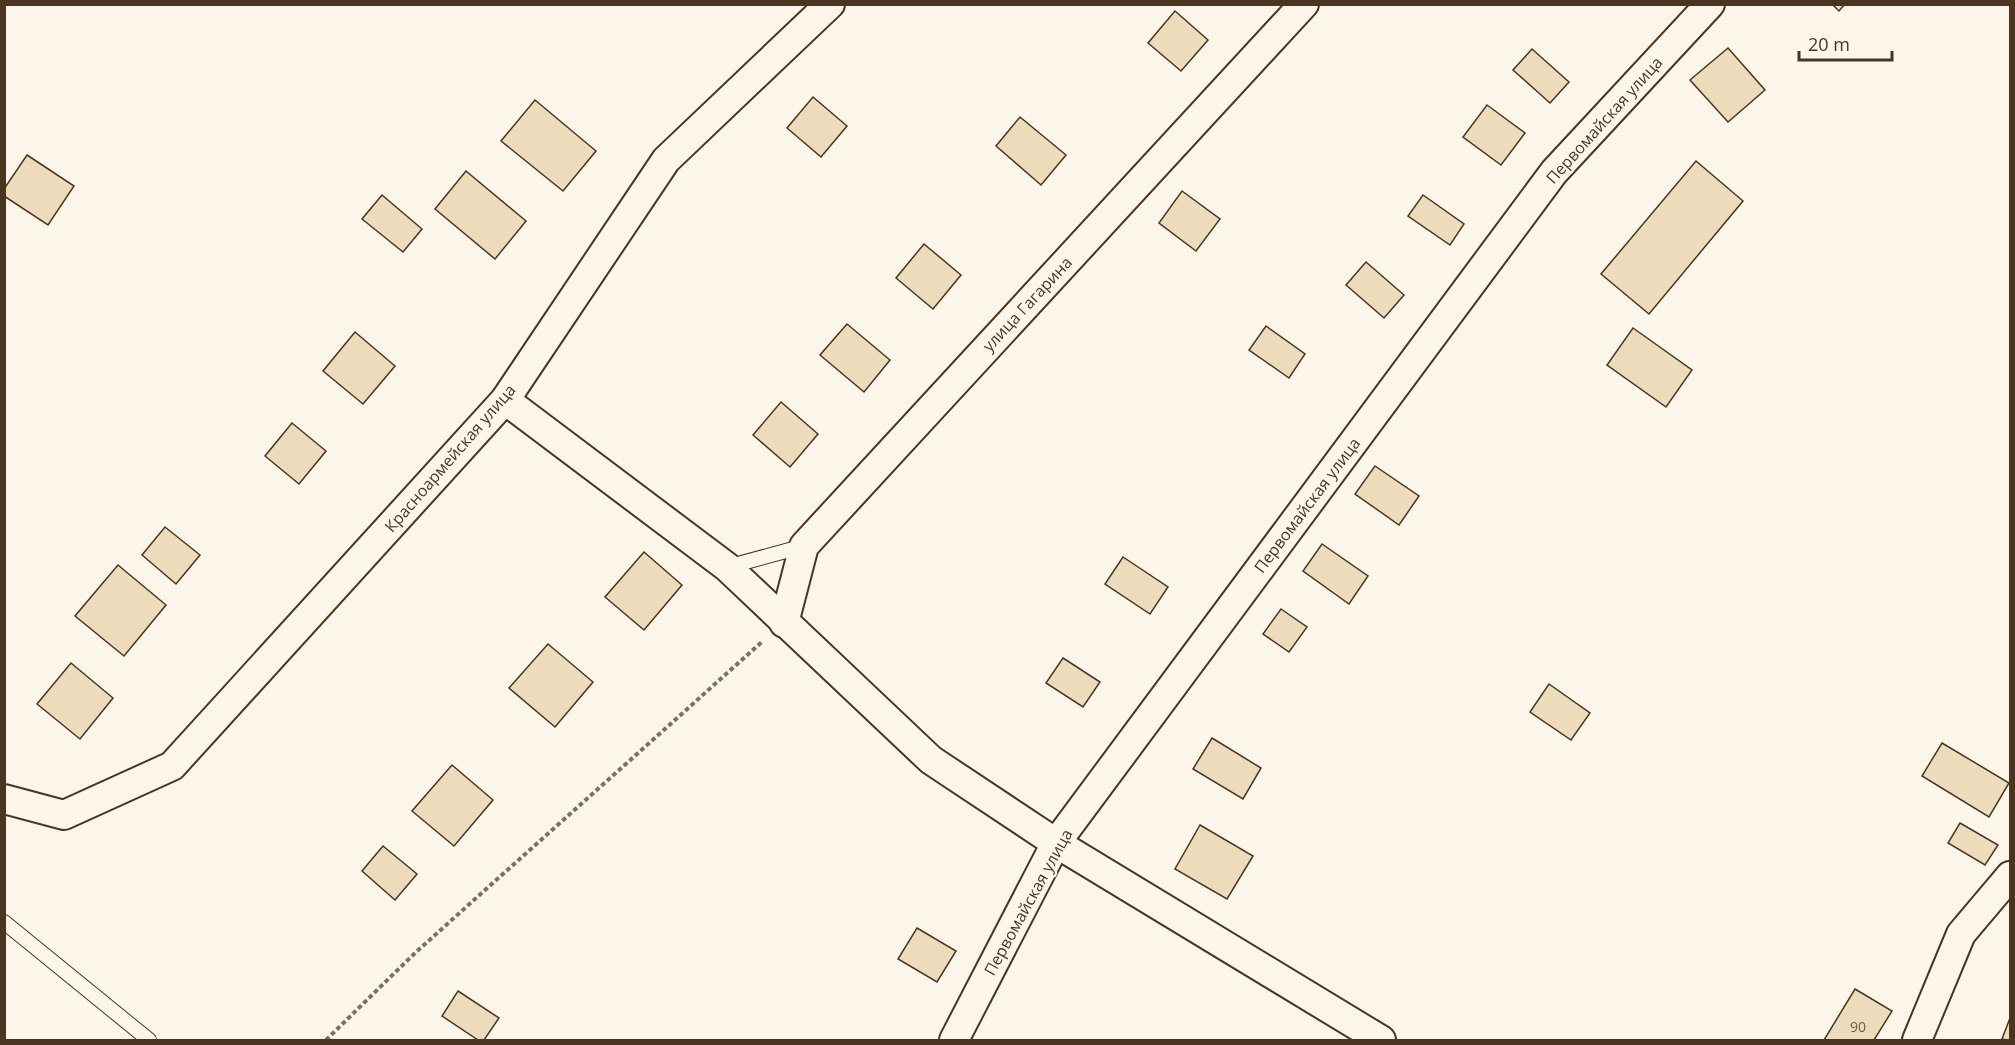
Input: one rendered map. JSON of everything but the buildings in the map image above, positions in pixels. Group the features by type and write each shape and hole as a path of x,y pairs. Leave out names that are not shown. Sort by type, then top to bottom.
{"street":[{"name":"Красноармейская улица","path":"4,799 64,815 172,766 505,400 666,160 830,4"},
{"name":"улица Гагарина","path":"784,623 804,546 1304,4"},
{"name":"Первомайская улица","path":"954,1041 1056,843 1554,172 1710,4"},
{"path":"505,400 727,567 931,760 1056,843 1382,1041"},
{"path":"1917,1041 1961,934 2010,876"}],"lane":[{"path":"727,567 804,546"},
{"path":"4,922 149,1041"}],"path":[{"path":"326,1041 425,944 784,623"}]}
